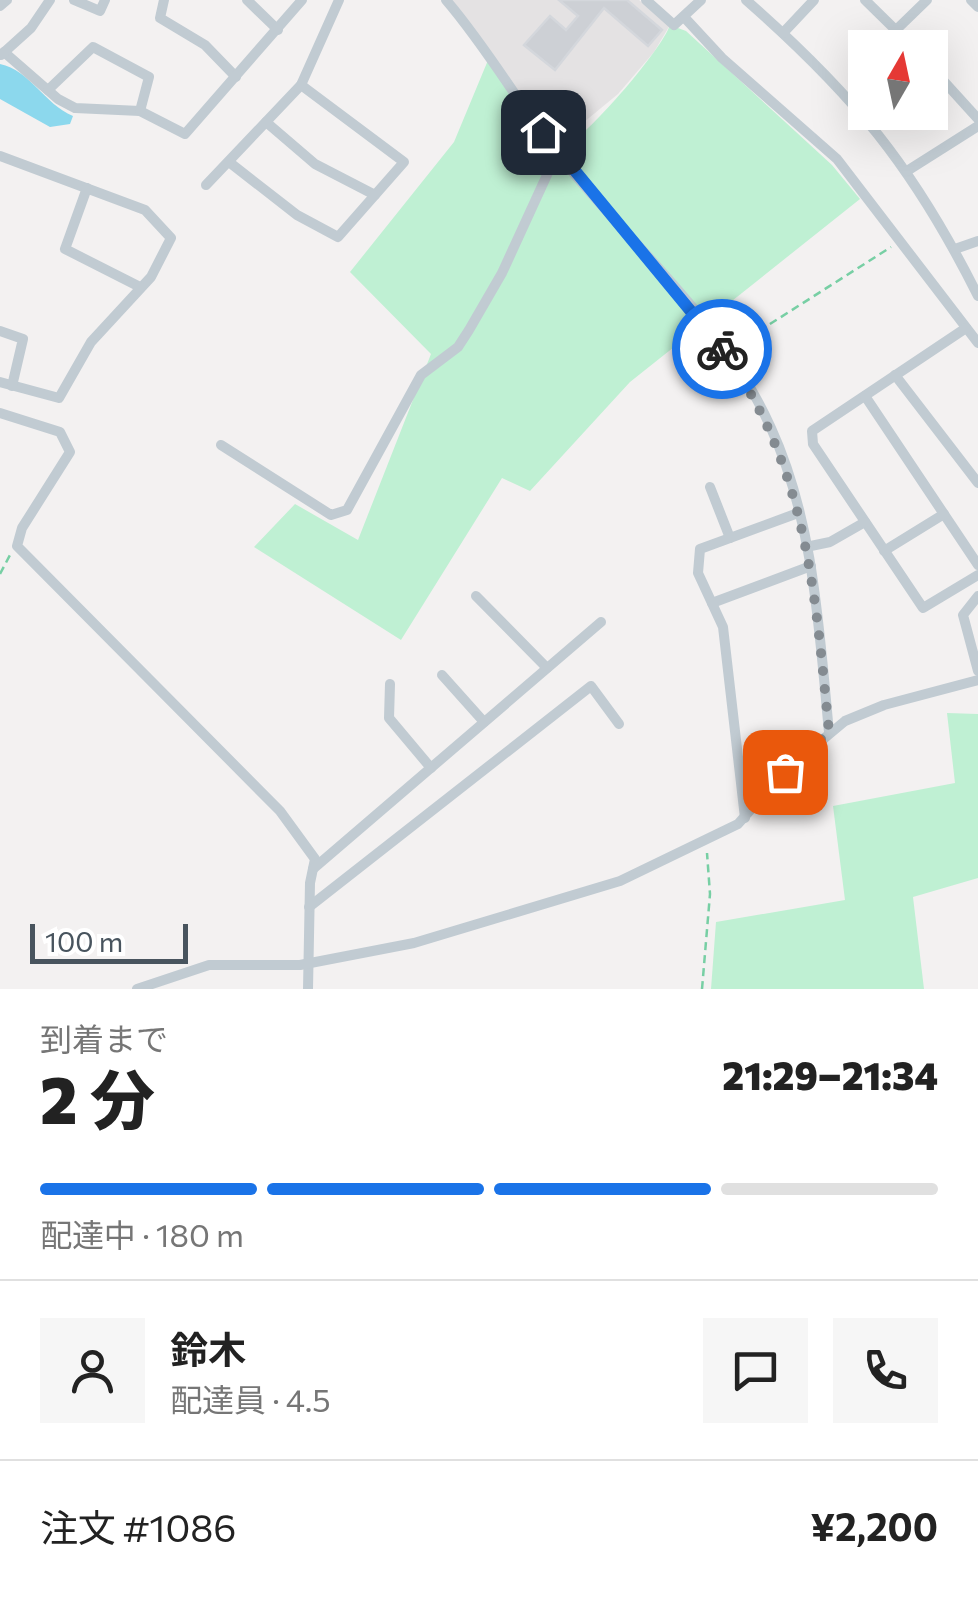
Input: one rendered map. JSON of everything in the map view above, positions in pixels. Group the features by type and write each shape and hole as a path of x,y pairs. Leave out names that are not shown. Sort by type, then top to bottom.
{"street":[{"path":"0,6 7,0"},
{"path":"50,0 31,28 2,54 75,108 140,111 185,134 302,0"},
{"path":"74,0 100,11 105,0"},
{"path":"164,0 160,18 205,45 236,78"},
{"path":"246,0 278,30"},
{"path":"206,186 301,85 339,0"},
{"path":"446,0 561,157 698,314 770,424 811,566 829,732"},
{"path":"646,0 674,25 700,0"},
{"path":"746,0 854,102 907,171 978,296"},
{"path":"784,33 814,0"},
{"path":"865,0 897,29 927,0"},
{"path":"971,0 978,7"},
{"path":"684,17 722,58 837,159 978,343"},
{"path":"48,90 93,47 149,77 140,111"},
{"path":"229,162 282,204 338,236 404,162 301,85"},
{"path":"907,171 978,122 948,87"},
{"path":"266,122 315,164 375,194"},
{"path":"0,156 145,210 170,238 152,278 91,342 59,398 0,382"},
{"path":"220,445 331,515 348,510 421,375 458,347 469,330 502,273 552,164 561,157"},
{"path":"87,188 64,249 140,288"},
{"path":"954,249 978,241"},
{"path":"966,328 812,431 814,444 922,608 978,575"},
{"path":"0,330 23,339 12,386"},
{"path":"895,375 978,483"},
{"path":"864,396 978,566"},
{"path":"0,413 60,432 70,452 22,528 17,546 280,810 315,859 309,908 308,989"},
{"path":"710,486 730,538"},
{"path":"744,818 723,627 698,573 700,549 798,513"},
{"path":"884,550 944,514"},
{"path":"806,547 830,542 866,522"},
{"path":"712,603 811,566"},
{"path":"476,596 547,668"},
{"path":"978,596 963,615 974,641 978,671"},
{"path":"312,870 601,622"},
{"path":"442,675 484,722"},
{"path":"137,989 210,965 308,963 414,943 620,881 706,842 744,818 785,772 829,732 884,706 978,680"},
{"path":"390,684 389,718 431,768"},
{"path":"309,908 591,686 619,724"}],"path":[{"path":"726,353 900,241"},
{"path":"0,574 17,546"},
{"path":"702,989 710,894 706,842"}],"shaded area":[{"path":"449,0 639,0 670,25 654,52 618,94 555,146"}],"green space":[{"path":"670,25 686,31 832,165 860,199 630,382 530,491 502,478 401,640 254,547 295,504 358,540 431,354 350,272 454,142 491,53 545,154 567,146 592,124 640,71"},
{"path":"947,713 978,714 978,878 913,897 924,989 711,989 716,922 845,900 833,806 955,783"}],"water":[{"path":"0,64 20,73 73,116 70,124 50,127 0,99"}],"building":[{"path":"559,0 627,0 662,30 648,46 604,8 555,70 524,45 550,16 566,30 578,16"}],"way so far":[{"path":"722,349 770,424 784,458 812,572 829,732 785,772"}],"route":[{"path":"543,132 698,314 722,349"}]}
